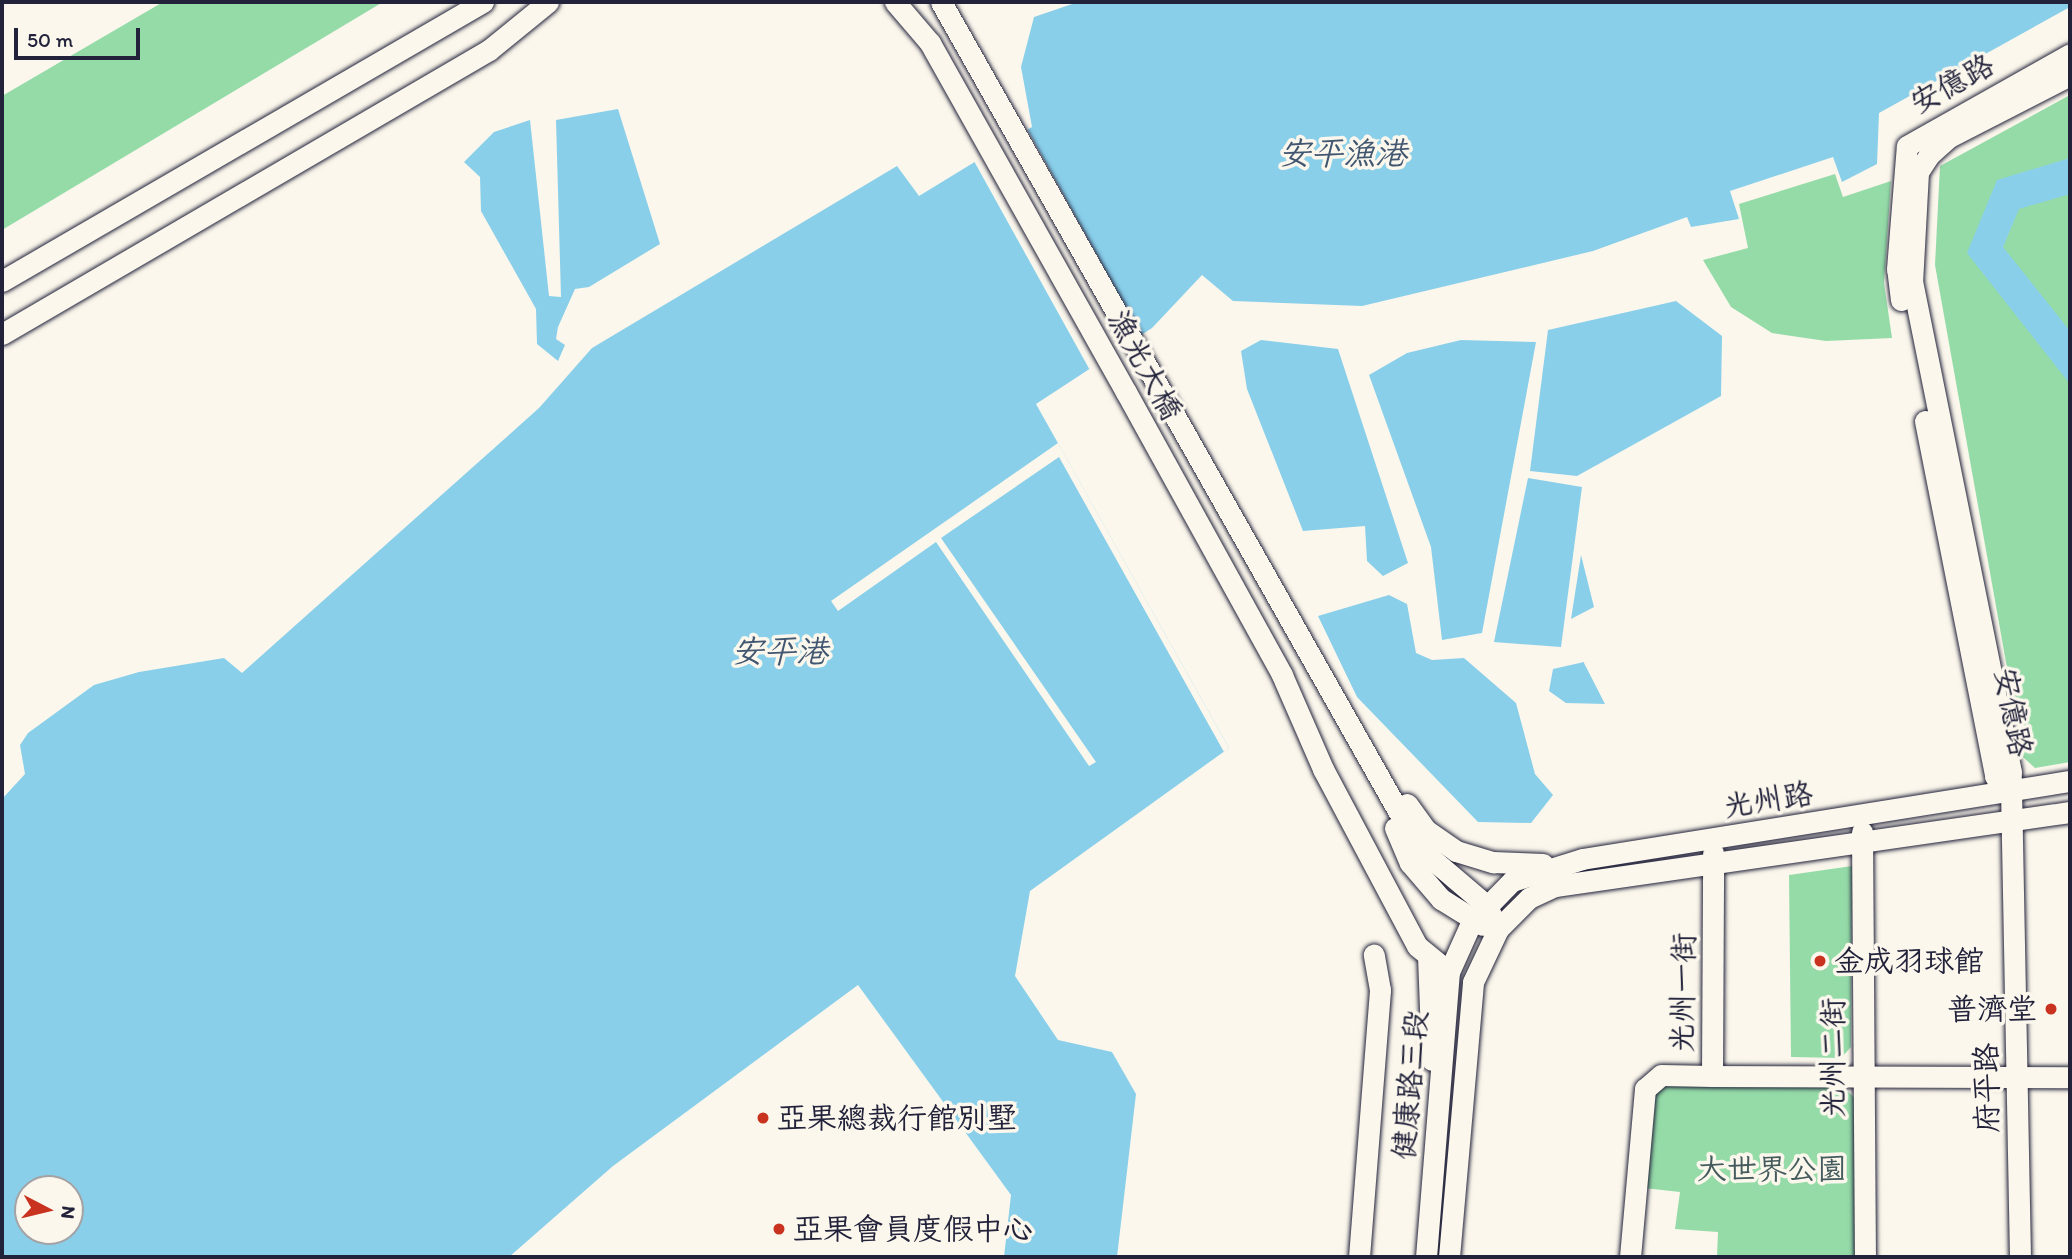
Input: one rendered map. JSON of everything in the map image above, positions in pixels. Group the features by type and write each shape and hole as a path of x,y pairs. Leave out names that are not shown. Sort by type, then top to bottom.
{"street":[{"path":"2,281 483,2"},
{"path":"2,334 489,50 548,2"},
{"name":"漁光大橋","path":"895,2 930,43 1126,392 1282,675 1323,769 1427,956"},
{"name":"漁光大橋","path":"941,2 1357,743"},
{"name":"安億路","path":"2007,793 1995,776 1901,302 1901,163 1920,135 2070,54"},
{"name":"安億路","path":"2007,793 2011,772 1912,283 1918,172 1949,136 2070,75"},
{"path":"1357,743 1426,830 1456,851 1493,862 1583,859"},
{"path":"1357,743 1419,848 1486,905 1498,929"},
{"path":"1357,743 1410,863 1471,923 1498,929"},
{"name":"光州路","path":"1486,905 1512,881 1583,859 2070,782"},
{"name":"府平路","path":"2007,793 2012,824 2020,1257"},
{"name":"光州路","path":"1498,929 1529,898 1555,886 1863,846 2012,824 2070,812"},
{"name":"光州二街","path":"1861,816 1865,1257"},
{"name":"光州一街","path":"1630,1257 1645,1089 1661,1075 1712,1076 1713,838"},
{"name":"健康路三段","path":"1426,1257 1450,972 1471,923 1486,905"},
{"name":"健康路三段","path":"1449,1257 1473,982 1498,929"},
{"path":"1359,1257 1380,990 1374,956"},
{"path":"1427,956 1450,972"},
{"path":"1427,956 1437,1122"},
{"path":"1712,1076 2070,1077"}],"green space":[{"path":"163,2 383,2 2,230 2,96"},
{"path":"2070,95 2070,762 2035,768 2023,757 1935,265 1940,166"},
{"path":"1835,174 1843,197 1891,181 1884,283 1892,338 1826,341 1772,333 1731,307 1703,260 1748,248 1739,204"},
{"name":"金成羽球館","path":"1852,866 1851,1047 1841,1058 1791,1057 1789,875"},
{"name":"大世界公園","path":"1662,1083 1844,1088 1854,1097 1856,1257 1717,1257 1718,1232 1675,1229 1680,1192 1644,1188 1652,1092"}],"water":[{"name":"安平港","path":"1078,2 2070,2 2070,7 1879,113 1877,164 1842,182 1833,157 1730,191 1739,219 1691,227 1687,217 1593,251 1362,306 1233,301 1202,275 1152,328 1036,404 1229,748 1030,891 1015,976 1058,1040 1112,1052 1136,1094 1117,1257 1004,1257 1011,1195 858,985 613,1166 509,1257 2,1257 2,799 25,774 20,745 28,733 94,685 139,672 224,658 242,673 539,408 592,348 897,166 919,196 1032,127 1021,67 1034,17"},
{"path":"618,109 660,244 589,287 575,289 558,327 556,339 565,345 558,361 537,344 536,309 481,211 480,177 464,162 494,132 530,120 549,296 561,297 556,120"},
{"path":"2070,158 2070,194 2019,209 2003,247 2070,331 2070,384 1967,253 1997,180"},
{"path":"1676,301 1722,336 1721,396 1577,476 1530,471 1548,330"},
{"path":"1261,340 1338,349 1408,563 1383,576 1367,561 1365,526 1303,531 1247,389 1241,351"},
{"path":"1461,340 1536,342 1482,633 1442,640 1431,547 1369,375 1407,353"},
{"path":"1528,478 1582,487 1561,647 1494,642"},
{"path":"1581,555 1594,607 1571,619"},
{"path":"1389,595 1407,604 1416,653 1432,660 1464,658 1516,703 1535,774 1553,795 1531,823 1478,822 1357,697 1318,616"},
{"path":"1584,662 1605,704 1566,703 1549,691 1553,669"}],"pier":[{"path":"1026,127 1144,340 1090,370 972,157"},
{"path":"1058,443 1229,748 1224,752 1059,457 941,538 1096,762 1089,766 936,542 838,611 831,601"}],"place":[{"name":"金成羽球館","path":"1820,961"},
{"name":"普濟堂","path":"2051,1009"},
{"name":"亞果總裁行館別墅","path":"763,1118"},
{"name":"亞果會員度假中心","path":"779,1229"}],"water label":[{"name":"安平漁港","path":"1343,153"}]}
